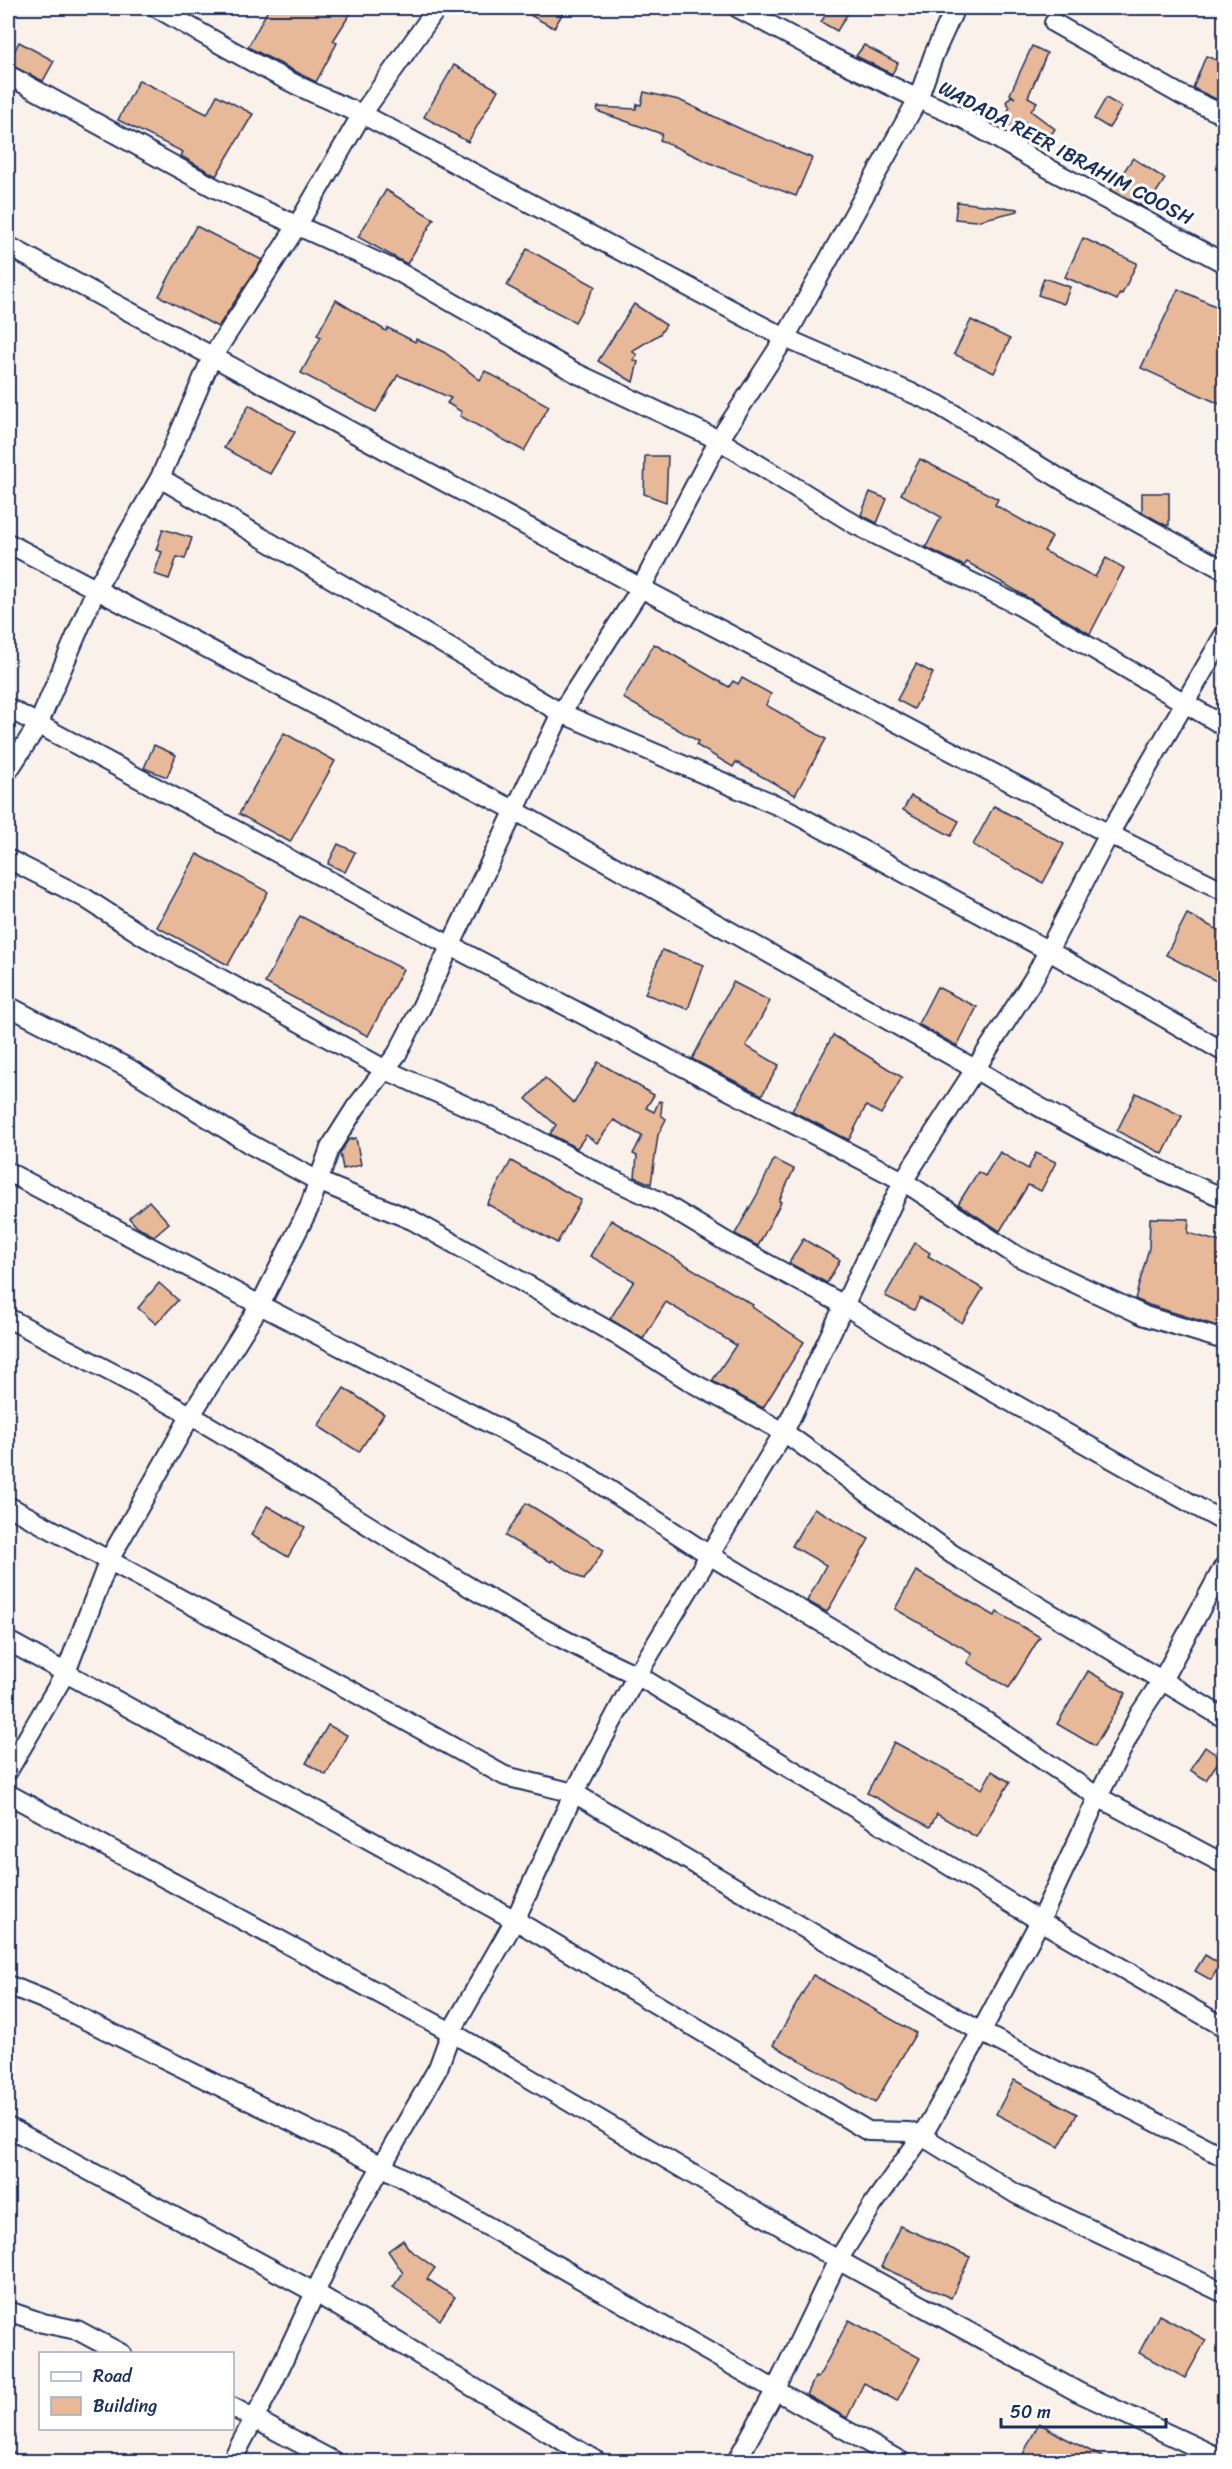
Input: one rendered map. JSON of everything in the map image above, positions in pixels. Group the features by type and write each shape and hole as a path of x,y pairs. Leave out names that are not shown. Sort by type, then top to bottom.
{"street":[{"path":"157,8 323,99 362,114 785,338 937,404 1077,489 1224,570"},
{"path":"8,771 38,725 96,589 160,478 212,357 297,226 362,114 437,8"},
{"name":"WADADA REER IBRAHIM COOSH","path":"738,8 815,49 964,119 1053,171 1224,263"},
{"path":"8,1771 66,1672 109,1560 191,1415 260,1305 309,1208 330,1148 356,1107 386,1070 419,1012 561,712 641,588 719,440 785,338 918,99 934,54 956,8"},
{"path":"1054,23 1181,95 1224,115"},
{"path":"8,75 215,188 397,271 576,373 719,440 856,525 1022,607 1224,726"},
{"path":"8,246 641,588 1109,834 1224,891"},
{"path":"160,478 561,712 788,810 1049,951 1224,1052"},
{"path":"8,543 514,810 975,1069 1041,1110 1224,1198"},
{"path":"231,2462 316,2293 341,2237 438,2068 451,2032 515,1920 574,1793 638,1675 784,1432 903,1181 1049,951 1109,834 1224,635"},
{"path":"8,708 449,945 903,1181 1017,1256 1145,1316 1224,1340"},
{"path":"8,859 86,898 142,935 386,1070 513,1127 605,1176 659,1201 725,1241 844,1305 899,1339 1013,1401 1224,1522"},
{"path":"8,1006 130,1069 248,1143 318,1181 412,1220 620,1337 691,1382 784,1432 952,1554 1224,1718"},
{"path":"8,1172 574,1467 711,1556 982,1719 1098,1797 1224,1864"},
{"path":"8,1318 191,1415 484,1597 638,1675 1040,1921 1224,2027"},
{"path":"8,1506 361,1696 504,1776 574,1793 981,2032 1224,2157"},
{"path":"736,2462 775,2391 838,2260 922,2136 981,2032 1040,1921 1139,1714 1161,1682 1224,1572"},
{"path":"8,1641 515,1920 868,2131 909,2132 922,2136 1016,2194 1224,2293"},
{"path":"8,1794 451,2032 838,2260 1078,2392 1224,2460"},
{"path":"8,1985 43,1999 382,2166 902,2462"},
{"path":"8,2127 316,2293 598,2462"},
{"path":"8,2311 43,2323 77,2330 118,2352"},
{"path":"234,2408 335,2462"}],"building":[{"path":"269,8 354,8 333,41 337,43 316,82 248,47"},
{"path":"517,8 566,8 554,28"},
{"path":"830,8 851,8 837,31 821,22"},
{"path":"19,42 54,61 43,81 8,64"},
{"path":"864,45 898,63 892,74 856,56"},
{"path":"1032,46 1047,53 1028,97 1037,102 1031,111 1055,129 1044,145 1025,123 1020,132 1002,122 1010,107 1006,102 1011,96 1015,98 1010,94"},
{"path":"1206,56 1224,63 1224,90 1220,101 1193,88"},
{"path":"454,65 498,90 468,142 424,117"},
{"path":"139,80 207,114 217,95 253,114 216,176 181,156 183,152 118,120"},
{"path":"644,92 679,100 745,131 812,158 796,196 717,166 660,140 662,134 597,111 598,107 636,109 637,104 641,105"},
{"path":"1106,98 1122,107 1109,128 1094,119"},
{"path":"1133,158 1165,179 1146,208 1111,190"},
{"path":"386,190 434,219 407,264 358,237"},
{"path":"957,202 1018,209 1018,211 976,221 955,219"},
{"path":"196,226 262,260 218,327 159,296"},
{"path":"1083,238 1137,263 1117,300 1065,277"},
{"path":"527,249 595,286 575,322 507,286"},
{"path":"1044,278 1070,287 1064,304 1038,295"},
{"path":"1178,289 1224,310 1224,406 1141,368"},
{"path":"336,300 386,331 388,328 415,342 416,339 444,352 480,380 485,371 549,406 524,451 460,416 462,412 447,403 451,398 398,375 376,412 301,373 321,337 317,335"},
{"path":"634,304 666,325 660,334 632,351 637,355 633,360 638,362 633,382 598,361"},
{"path":"971,320 1010,339 994,373 954,354"},
{"path":"249,405 295,432 270,474 224,448"},
{"path":"645,456 668,456 666,502 644,494"},
{"path":"920,459 998,499 995,505 1052,537 1044,551 1095,577 1106,558 1124,568 1090,634 967,562 964,566 926,547 941,517 901,494"},
{"path":"870,492 887,499 877,523 861,515"},
{"path":"1142,493 1169,493 1169,525 1142,512"},
{"path":"163,529 192,538 185,559 177,557 169,579 154,574 162,552 156,550"},
{"path":"654,644 729,687 733,681 738,684 742,678 771,694 766,705 826,739 795,795 736,762 733,767 696,745 698,741 623,698"},
{"path":"916,664 933,673 914,709 897,700"},
{"path":"284,733 335,761 290,842 239,814"},
{"path":"154,745 176,755 167,777 144,768"},
{"path":"911,796 959,821 951,836 903,810"},
{"path":"994,806 1064,844 1043,883 973,845"},
{"path":"338,844 355,852 345,872 328,864"},
{"path":"197,854 268,892 228,965 157,927"},
{"path":"1187,914 1224,933 1224,985 1166,955"},
{"path":"300,916 403,969 368,1036 265,983"},
{"path":"662,950 704,965 688,1009 645,994"},
{"path":"733,982 770,1001 746,1046 779,1065 762,1095 692,1059"},
{"path":"937,987 977,1007 957,1046 918,1024"},
{"path":"833,1035 902,1077 881,1114 866,1106 849,1140 792,1111"},
{"path":"598,1062 654,1095 646,1108 654,1112 659,1101 662,1102 661,1115 666,1119 658,1135 651,1184 635,1177 637,1156 633,1154 642,1136 614,1120 597,1143 586,1135 577,1148 550,1134 556,1125 526,1099 545,1078 574,1103"},
{"path":"1136,1093 1182,1116 1163,1154 1117,1131"},
{"path":"356,1138 361,1165 343,1169 340,1153 348,1140"},
{"path":"1000,1152 1028,1169 1036,1153 1056,1162 1041,1191 1028,1185 1000,1231 958,1204 978,1172 985,1176"},
{"path":"774,1159 794,1169 779,1201 781,1202 758,1246 735,1234"},
{"path":"511,1161 581,1200 557,1243 487,1204"},
{"path":"149,1201 169,1223 154,1236 137,1227 129,1218"},
{"path":"1150,1218 1189,1219 1188,1233 1224,1243 1224,1328 1135,1299 1149,1248"},
{"path":"611,1220 753,1305 752,1307 804,1342 763,1408 712,1381 736,1345 666,1302 643,1339 610,1319 634,1281 590,1256"},
{"path":"803,1239 840,1260 827,1283 789,1263"},
{"path":"915,1243 930,1253 928,1256 983,1289 962,1323 920,1298 914,1310 885,1296"},
{"path":"159,1283 178,1300 156,1324 138,1308"},
{"path":"344,1388 384,1414 359,1452 318,1426"},
{"path":"526,1503 604,1550 584,1580 552,1560 551,1562 505,1536"},
{"path":"267,1506 305,1527 288,1557 251,1535"},
{"path":"814,1508 869,1539 827,1612 807,1601 826,1565 792,1546"},
{"path":"916,1571 995,1616 997,1612 1040,1637 1009,1688 967,1663 972,1653 895,1609"},
{"path":"1088,1671 1126,1693 1095,1746 1057,1724"},
{"path":"328,1725 347,1735 326,1775 306,1763"},
{"path":"894,1742 982,1789 992,1771 1010,1782 976,1837 937,1814 930,1827 867,1793"},
{"path":"1205,1747 1221,1758 1206,1780 1190,1770"},
{"path":"1205,1955 1220,1964 1211,1980 1195,1971"},
{"path":"813,1975 916,2033 875,2103 773,2045"},
{"path":"1014,2080 1077,2114 1059,2147 996,2114"},
{"path":"900,2226 970,2257 951,2298 881,2267"},
{"path":"403,2240 409,2249 435,2268 427,2279 455,2297 440,2320 393,2287 403,2273 388,2251"},
{"path":"1159,2315 1206,2340 1185,2378 1139,2353"},
{"path":"849,2320 920,2358 897,2401 864,2383 847,2418 807,2395 815,2377 818,2378"},
{"path":"1039,2423 1063,2437 1112,2462 1019,2462"}]}
